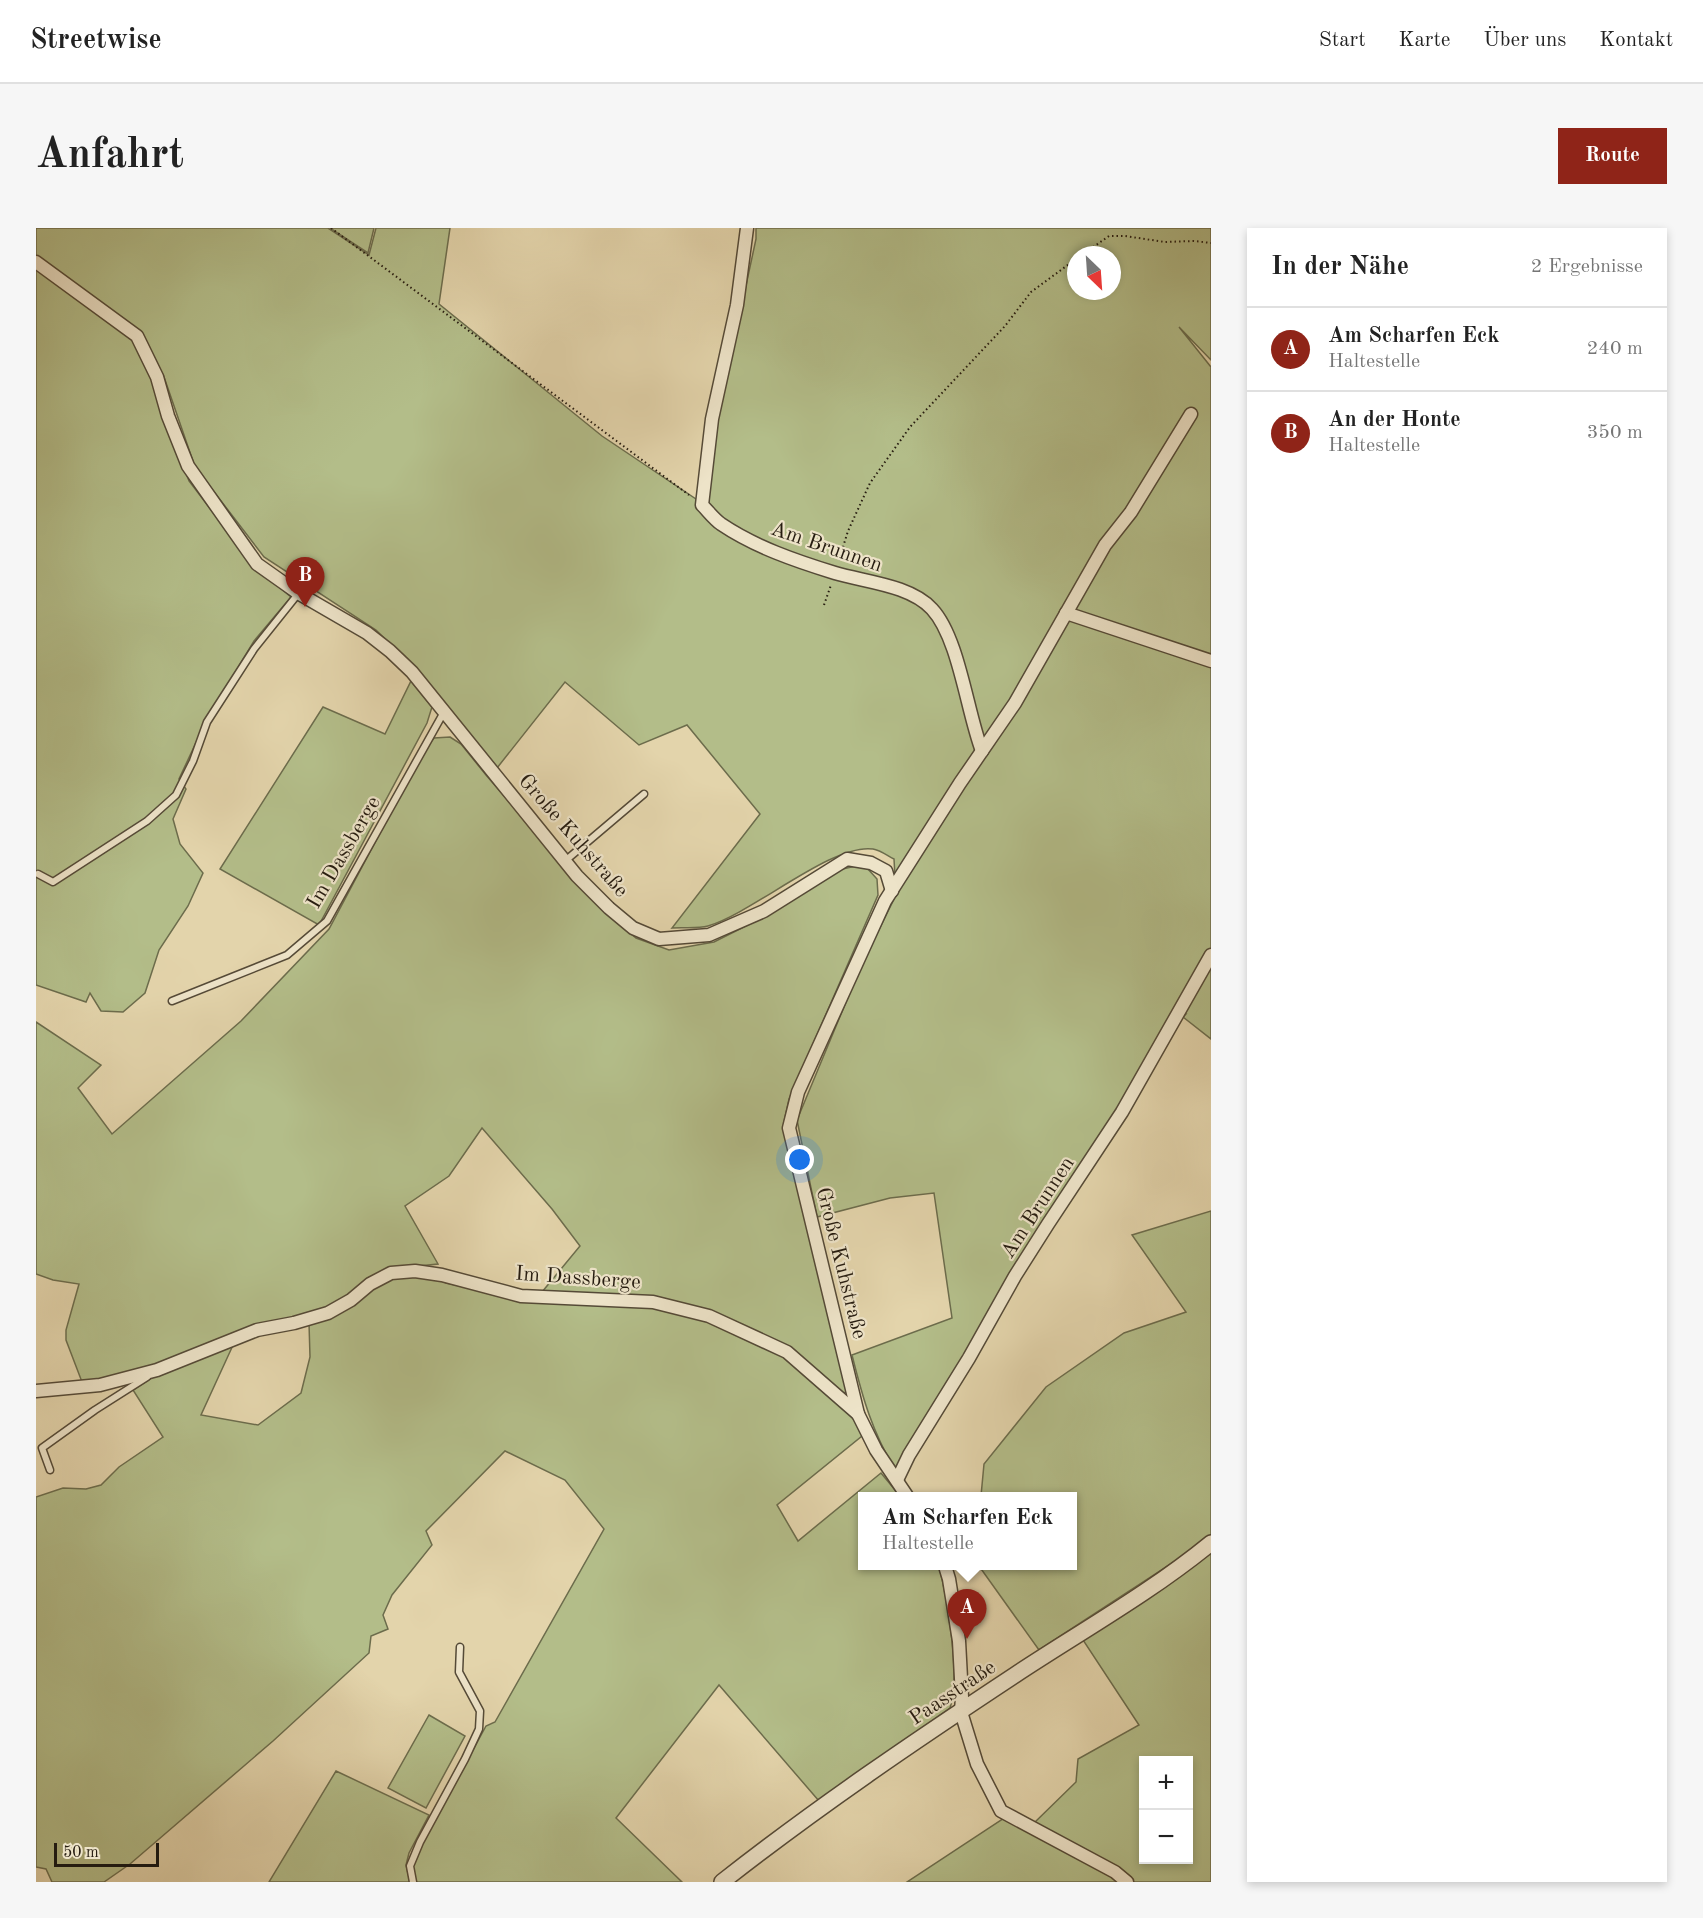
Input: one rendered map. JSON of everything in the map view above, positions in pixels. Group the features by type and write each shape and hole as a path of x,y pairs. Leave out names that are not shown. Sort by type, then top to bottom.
{"street":[{"path":"702,505 712,419 737,304 747,228"},
{"name":"Große Kuhstraße","path":"36,262 137,336 158,377 168,416 188,466 257,564 298,593 367,633 412,672 565,861 609,908 633,928 659,939 709,935 764,911 847,859 871,863 886,871 892,891 798,1092 789,1128 858,1414 876,1450 904,1492"},
{"path":"892,891 1015,703 1105,544 1131,512 1191,414"},
{"name":"Am Brunnen","path":"702,505 721,524 776,553 835,573 913,594 933,609 946,631 962,680 973,728 982,751"},
{"path":"1066,613 1211,661"},
{"name":"Am Brunnen","path":"897,1480 909,1455 969,1358 1020,1268 1122,1112 1211,956"},
{"name":"Im Dassberge","path":"36,1391 100,1385 158,1370 257,1330 294,1323 328,1313 351,1300 370,1284 392,1274 416,1270 521,1296 653,1302 709,1316 787,1352 858,1414"},
{"name":"Paasstraße","path":"722,1882 814,1812 1146,1590 1211,1543"},
{"path":"946,1570 960,1641 961,1712 977,1764 1001,1811 1115,1872 1127,1882"}],"lane":[{"path":"38,874 53,882 147,820 176,795 193,761 207,722 254,649 298,593"},
{"name":"Im Dassberge","path":"172,1001 287,955 327,921 444,712"},
{"path":"565,861 644,794"},
{"path":"50,1470 42,1448 95,1410 158,1370"},
{"path":"413,1882 410,1866 420,1842 479,1729 480,1712 459,1672 460,1647"}],"path":[{"path":"331,228 702,505"},
{"path":"1095,246 1109,236 1165,242 1211,243"},
{"path":"825,605 848,531 870,483 910,427 1005,326 1031,292 1067,266"}],"green space":[{"path":"36,228 328,228 369,255 376,228 450,228 439,304 602,436 705,505 719,411 756,239 756,228 1211,228 1211,360 1179,327 1211,367 1211,1039 1183,1017 1186,1014 1175,1012 1117,1112 895,1470 880,1442 869,1414 852,1355 952,1318 934,1193 890,1198 817,1217 797,1120 861,966 896,895 894,859 873,849 856,850 815,867 726,919 704,927 672,928 760,814 687,725 639,745 565,682 497,768 414,667 376,630 264,557 195,467 164,377 158,401 189,481 254,566 291,597 254,641 207,719 179,779 186,789 173,819 180,844 203,873 188,906 159,950 145,993 123,1012 101,1011 90,993 86,1002 36,985"},
{"path":"330,228 374,228 368,253"},
{"path":"411,681 432,707 427,723 319,925 220,869 323,707 385,734"},
{"path":"450,737 461,744 599,906 636,938 669,950 714,942 766,916 838,870 856,866 867,868 877,879 878,895 789,1099 784,1122 848,1391 842,1394 713,1313 542,1292 580,1246 552,1209 482,1128 449,1176 405,1206 438,1264 399,1268 327,1311 201,1348 126,1375 82,1382 66,1340 66,1330 79,1284 53,1280 36,1274 36,1022 101,1065 78,1088 112,1134 241,1021 329,929 423,752 434,738"},
{"path":"1211,1211 1211,1534 1203,1543 1039,1650 982,1570 1077,1570 1077,1492 981,1492 984,1464 1046,1387 1124,1333 1186,1312 1132,1235"},
{"path":"412,1274 435,1277 446,1283 528,1300 651,1307 705,1320 787,1356 846,1408 855,1420 862,1436 777,1505 798,1541 881,1473 897,1492 858,1492 858,1570 940,1570 949,1617 953,1658 953,1695 950,1708 819,1801 719,1685 616,1818 682,1882 416,1882 412,1866 421,1846 486,1726 495,1722 604,1529 565,1480 505,1451 426,1531 432,1545 392,1595 383,1615 388,1629 371,1636 369,1653 273,1741 130,1864 104,1882 52,1882 46,1869 36,1867 36,1497 63,1488 86,1489 101,1485 119,1467 163,1437 133,1390 156,1375 234,1343 201,1415 258,1425 301,1393 310,1357 309,1323 366,1294 385,1281"},
{"path":"1211,1549 1211,1882 1134,1882 1112,1864 1034,1823 1076,1782 1078,1759 1139,1725 1083,1640"},
{"path":"429,1715 465,1736 426,1808 388,1788"},
{"path":"336,1771 429,1815 409,1853 406,1865 410,1882 269,1882"},
{"path":"1004,1818 1121,1882 907,1882"}],"place":[{"name":"An der Honte","path":"305,607"},
{"name":"Am Scharfen Eck","path":"967,1639"}]}
